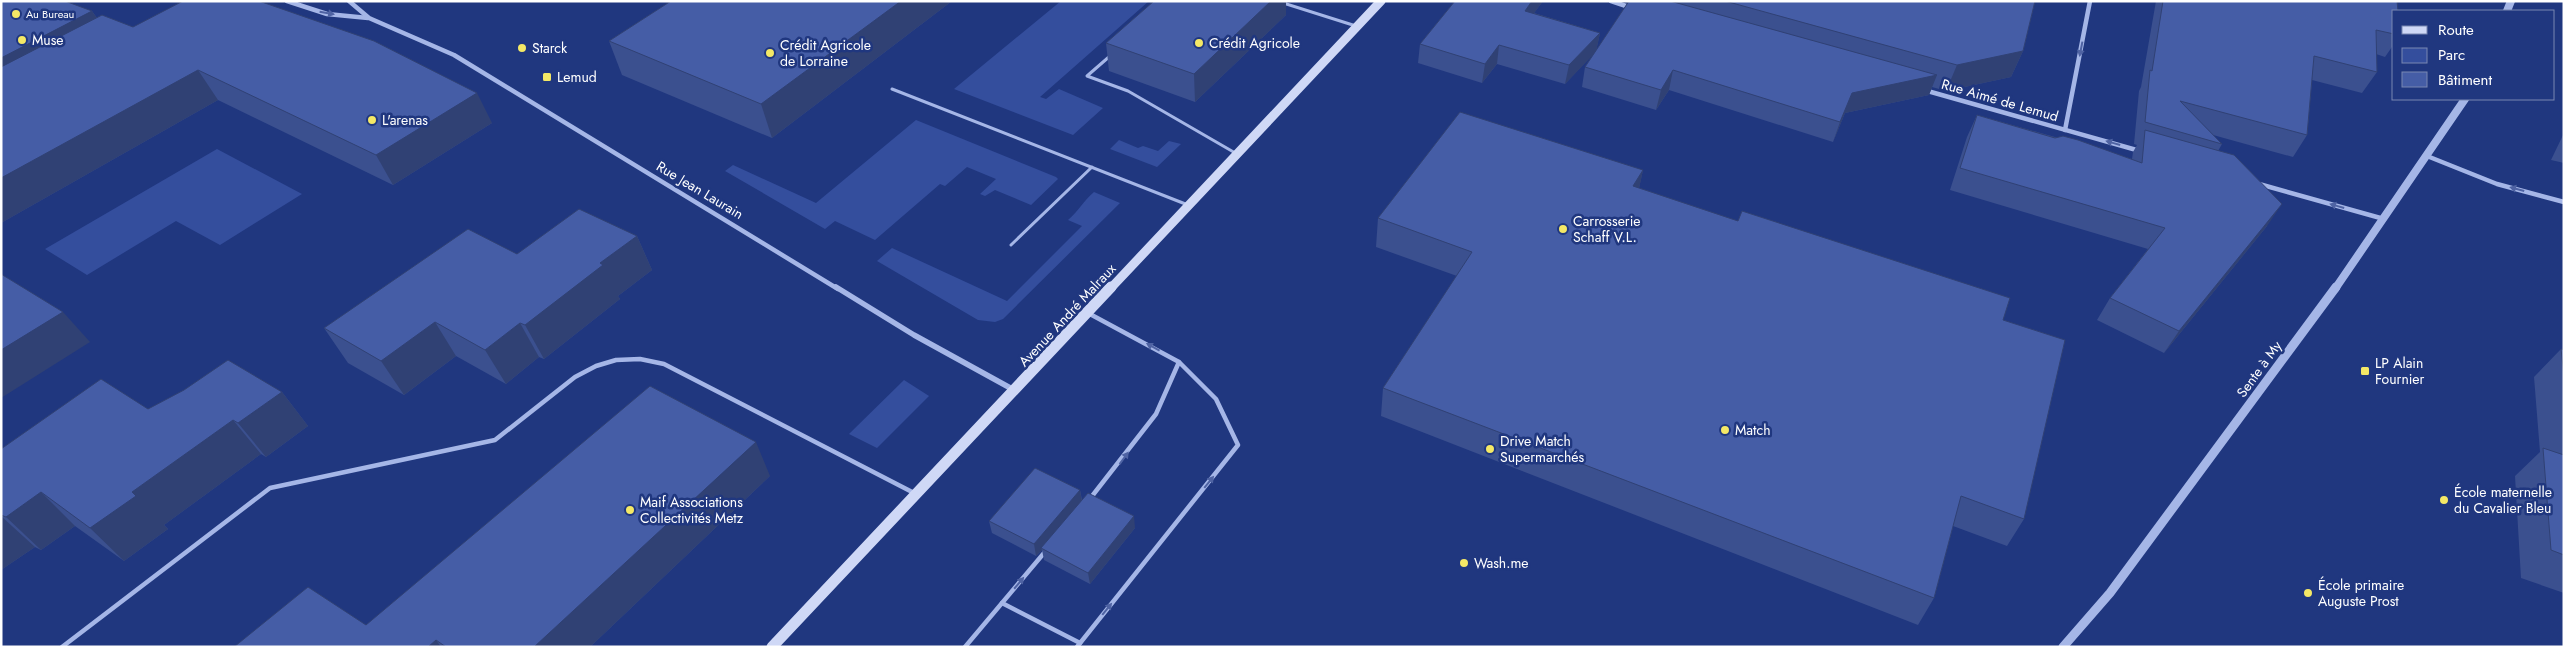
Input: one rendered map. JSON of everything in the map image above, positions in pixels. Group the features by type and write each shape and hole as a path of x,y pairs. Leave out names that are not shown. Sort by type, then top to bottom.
{"main road":[{"name":"Avenue André Malraux","path":"772,647 1381,1"}],"street":[{"name":"Rue Jean Laurain","path":"287,1 327,14 369,18"},
{"name":"Rue Jean Laurain","path":"349,1 369,18 454,55 914,335 1014,390"},
{"path":"1611,1 1639,10"},
{"path":"2065,130 2090,1"},
{"name":"Rue Aimé de Lemud","path":"1913,87 2150,154"},
{"name":"Sente à My","path":"2064,647 2110,594 2334,290 2464,100"},
{"path":"2427,156 2497,184 2564,202"},
{"path":"2254,183 2384,219"}],"lane":[{"path":"1277,1 1357,26"},
{"path":"1117,50 1087,76 1128,91 1237,154"},
{"path":"892,89 1188,205"},
{"path":"1011,245 1092,167"},
{"path":"1002,603 1078,645 1238,444 1216,399 1179,362 1088,313"},
{"path":"62,647 270,488 494,440 575,377 596,366 616,360 640,359 664,364 916,494"},
{"path":"1085,506 1156,414 1179,362"},
{"path":"965,647 1046,550"}],"green space":[{"path":"1061,1 1149,1 1040,97 1046,99 1059,89 1103,108 1073,135 954,89"},
{"path":"916,120 1058,179 1031,205 995,190 985,196 980,194 996,179 967,167 945,186 940,184 875,240 835,221 825,229 725,171 733,165 816,203"},
{"path":"1119,140 1138,148 1143,146 1158,151 1169,141 1181,144 1157,167 1110,149"},
{"path":"217,149 302,194 220,245 176,221 87,275 45,249"},
{"path":"1094,192 1120,203 1003,319 995,322 978,320 877,261 892,248 1007,301 1082,226 1068,220"},
{"path":"904,380 929,396 877,448 849,434"}],"building":[{"name":"Muse","path":"1,1 65,1 92,11 1,58"},
{"path":"183,1 259,1 374,41 477,93 376,155 198,70 1,178 1,67 102,15 133,27"},
{"path":"671,1 901,1 761,104 609,41"},
{"path":"1154,1 1271,1 1194,74 1106,43"},
{"path":"1455,1 1532,1 1525,11 1600,33 1569,65 1499,45 1485,64 1420,44"},
{"path":"1629,1 1670,1 1937,75 1852,93 1840,122 1673,70 1661,90 1585,67"},
{"path":"1725,1 2035,1 2023,51 1957,65"},
{"path":"2163,1 2397,1 2398,10 2392,10 2392,34 2376,30 2377,72 2314,56 2307,135 2180,101 2222,144 2145,122 2150,70 2152,71"},
{"name":"Match","path":"1460,112 1643,170 1633,186 1738,221 1742,211 2010,298 2003,320 2065,340 2024,519 1961,496 1934,598 1383,388 1472,252 1378,218"},
{"path":"1977,115 2055,138 2063,136 2078,140 2142,163 2145,130 2234,155 2282,204 2179,331 2110,298 2165,228 1960,168"},
{"path":"579,209 637,236 600,263 603,265 525,325 520,323 485,350 435,322 381,361 324,328 468,229 517,254"},
{"path":"1,274 63,312 1,350"},
{"path":"2561,349 2564,350 2564,376"},
{"path":"228,360 282,392 238,423 233,420 132,492 136,496 90,528 41,492 6,517 1,515 1,449 101,379 148,409 184,390"},
{"path":"650,386 756,442 534,647 446,647 436,640 428,647 234,647 308,587 366,625"},
{"path":"2543,448 2564,455 2564,555 2551,550"},
{"path":"1035,468 1080,490 1034,544 989,521"},
{"path":"1088,493 1134,516 1088,573 1041,548"}],"place":[{"name":"Au Bureau","path":"16,14"},
{"name":"Muse","path":"22,40"},
{"name":"Crédit Agricole","path":"1199,43"},
{"name":"Starck","path":"522,48"},
{"name":"Crédit Agricole de Lorraine","path":"770,53"},
{"name":"Lemud","path":"547,77"},
{"name":"L'arenas","path":"372,120"},
{"name":"Carrosserie Schaff V.L.","path":"1563,229"},
{"name":"LP Alain Fournier","path":"2365,371"},
{"name":"Match","path":"1725,430"},
{"name":"Drive Match Supermarchés","path":"1490,449"},
{"name":"École maternelle du Cavalier Bleu","path":"2444,500"},
{"name":"Maif Associations Collectivités Metz","path":"630,510"},
{"name":"Wash.me","path":"1464,563"},
{"name":"École primaire Auguste Prost","path":"2308,593"}]}
